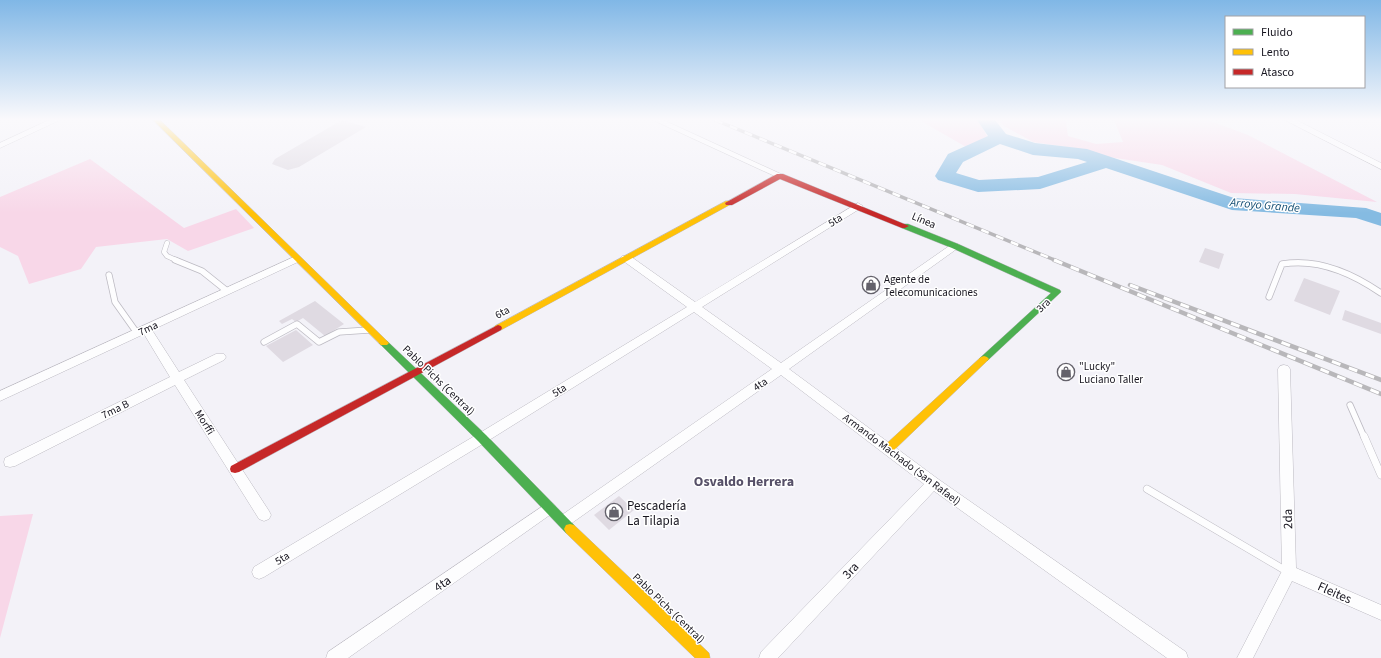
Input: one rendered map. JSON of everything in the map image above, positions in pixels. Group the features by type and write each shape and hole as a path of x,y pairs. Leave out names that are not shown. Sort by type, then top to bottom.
{"street":[{"name":"Pablo Pichs (Central)","path":"187,151 296,259 482,438 549,508 704,658"},
{"path":"1350,151 1381,166"},
{"name":"Línea","path":"780,176 955,246 1057,292"},
{"name":"6ta","path":"235,469 780,176"},
{"name":"5ta","path":"259,572 482,438 858,206"},
{"name":"4ta","path":"564,522 955,246"},
{"name":"Armando Machado (San Rafael)","path":"626,258 888,448 933,483 1180,658"},
{"name":"7ma","path":"0,396 296,259"},
{"name":"3ra","path":"888,448 1057,292"},
{"name":"Morffi","path":"142,331 178,378 264,515"},
{"name":"7ma B","path":"10,462 220,357"},
{"name":"2da","path":"1245,658 1289,572 1284,369"},
{"name":"3ra","path":"767,658 933,483"},
{"name":"4ta","path":"334,658 549,508"},
{"name":"Fleites","path":"1289,572 1381,613"}],"lane":[{"path":"725,151 780,176"},
{"path":"166,243 164,252 167,256 202,271 227,291"},
{"path":"1269,297 1282,264 1292,261 1317,264 1341,272 1373,287 1381,293"},
{"path":"109,275 115,302 142,331"},
{"path":"264,342 296,324 319,342 339,332 371,330"},
{"path":"1350,405 1381,475"},
{"path":"1147,489 1289,572"}],"shaded area":[{"path":"1083,151 1278,151 1377,202 1295,194 1231,193 1162,165 1102,156"},
{"path":"90,159 184,228 236,209 254,228 188,251 167,239 96,247 81,269 29,284 18,256 0,247 0,197"},
{"path":"33,514 0,638 0,516"}],"building":[{"path":"289,151 326,151 299,167 288,170 272,164 275,159"},
{"path":"1205,248 1224,254 1219,269 1199,262"},
{"path":"1304,278 1340,291 1330,315 1294,301"},
{"path":"315,301 344,324 325,336 303,318 296,322 292,319 282,324 279,321"},
{"path":"1345,310 1381,323 1381,334 1342,320"},
{"path":"296,330 313,345 283,362 266,346"},
{"name":"Pescadería La Tilapia","path":"619,496 634,510 609,530 594,515"}],"waterway":[{"name":"Arroyo Grande","path":"971,151 955,158 945,176 978,186 1040,183 1106,162"},
{"name":"Arroyo Grande","path":"1053,151 1080,153 1232,204 1359,212 1381,220"}],"railway":[{"path":"789,151 1057,261"},
{"path":"1054,260 1381,394"},
{"path":"1130,285 1381,380"}],"traffic: fast":[{"path":"905,226 955,246 1057,292 984,359"},
{"path":"384,343 482,438 570,529"}],"traffic: slow":[{"path":"187,151 384,343"},
{"path":"498,328 729,203"},
{"path":"889,448 984,359"},
{"path":"570,529 704,658"}],"traffic: jam":[{"path":"729,203 780,176 905,226"},
{"path":"235,469 498,328"}],"place":[{"name":"Agente de Telecomunicaciones","path":"871,285"},
{"name":"\"Lucky\" Luciano Taller","path":"1066,372"},
{"name":"Pescadería La Tilapia","path":"614,512"}],"district":[{"name":"Osvaldo Herrera","path":"744,481"}]}
